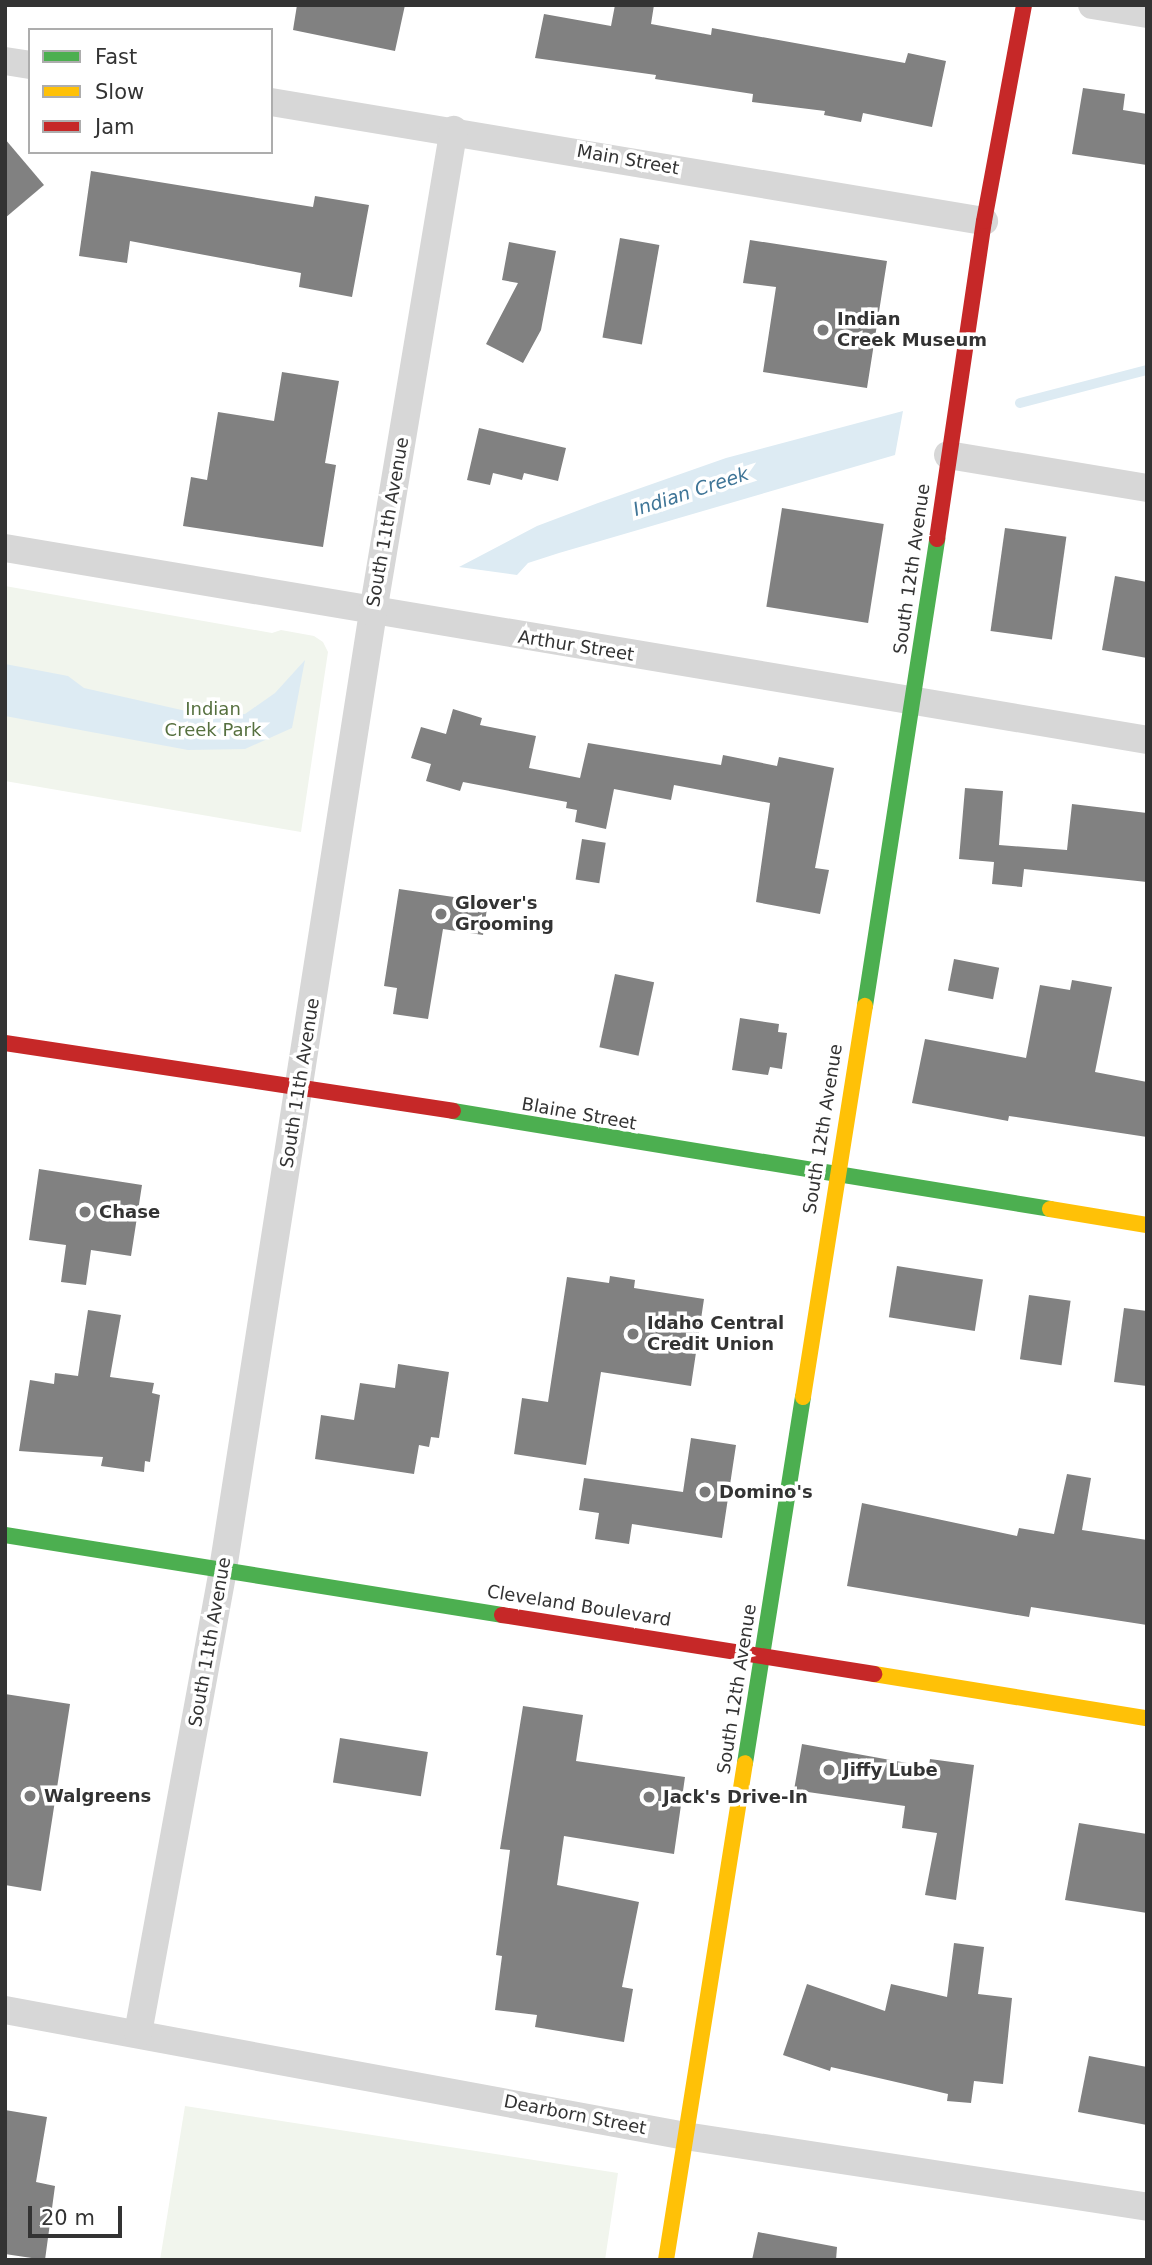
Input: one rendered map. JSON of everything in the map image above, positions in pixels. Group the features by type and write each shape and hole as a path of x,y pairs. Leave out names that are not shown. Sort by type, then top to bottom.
{"main road":[{"name":"South 12th Avenue","path":"666,2260 834,1176 913,702 984,221 1024,5"},
{"name":"Blaine Street","path":"5,1043 300,1086 834,1176 1147,1225"},
{"name":"Cleveland Boulevard","path":"5,1535 762,1654 1147,1718"}],"street":[{"path":"1092,5 1147,14"},
{"path":"5,61 28,65"},
{"name":"Main Street","path":"273,102 984,221"},
{"name":"South 11th Avenue","path":"138,2033 223,1569 373,612 454,131"},
{"path":"948,455 1147,488"},
{"name":"Arthur Street","path":"5,548 373,612 1147,740"},
{"name":"Dearborn Street","path":"5,2010 685,2136 1147,2207"}],"green space":[{"name":"Indian Creek Park","path":"5,586 272,633 281,630 314,636 323,642 328,652 301,832 5,781"},
{"path":"185,2106 618,2173 605,2260 160,2260"}],"water":[{"path":"903,411 895,455 559,553 528,563 517,575 459,567 537,526 726,458"},
{"path":"305,660 292,728 245,749 188,750 5,716 5,664 68,676 84,688 195,713 245,714 275,693"}],"building":[{"path":"297,5 405,5 395,51 293,30"},
{"path":"615,5 654,5 651,24 711,35 712,28 905,63 908,53 946,61 932,127 863,113 861,122 824,115 825,111 752,102 753,94 655,79 656,75 535,58 544,14 611,26"},
{"path":"1083,88 1125,94 1123,110 1147,114 1147,165 1072,154"},
{"path":"5,139 44,185 5,218"},
{"path":"91,171 313,207 315,196 369,205 352,297 299,287 301,273 130,241 127,263 79,256"},
{"path":"620,238 659,245 642,344 602,337"},
{"name":"Indian Creek Museum","path":"750,240 887,261 867,388 763,372 776,287 743,283"},
{"path":"509,242 556,251 541,330 523,363 486,344 518,283 502,280"},
{"path":"282,372 339,381 325,463 336,465 323,547 183,526 191,477 207,480 218,412 274,421"},
{"path":"479,428 566,448 558,481 524,473 522,480 493,473 490,485 467,480"},
{"path":"782,508 884,524 868,623 766,607"},
{"path":"1005,528 1066,537 1052,640 991,631"},
{"path":"1115,576 1147,582 1147,658 1102,650"},
{"path":"453,709 482,718 480,725 536,736 529,768 580,778 588,743 721,765 723,755 777,766 779,757 834,768 815,868 829,870 820,914 756,902 770,803 674,785 671,800 614,789 606,829 575,822 577,810 566,808 567,802 463,782 460,791 426,781 431,764 411,758 421,727 446,734"},
{"path":"965,788 1003,791 999,845 1067,850 1072,804 1147,813 1147,882 1024,869 1022,887 992,884 994,862 959,859"},
{"path":"582,839 606,843 599,883 576,879"},
{"path":"399,889 488,902 483,935 443,929 428,1019 393,1014 397,988 384,986"},
{"path":"954,959 999,968 993,999 948,990"},
{"path":"615,974 654,982 639,1056 599,1047"},
{"path":"1072,980 1112,987 1095,1072 1147,1082 1147,1137 1009,1116 1008,1121 912,1103 925,1039 1026,1058 1040,985 1070,990"},
{"path":"740,1018 779,1024 778,1032 787,1033 782,1069 770,1067 768,1075 732,1070"},
{"name":"Chase","path":"39,1169 142,1185 131,1256 91,1250 86,1285 61,1282 66,1245 29,1240"},
{"path":"897,1266 983,1280 975,1331 889,1317"},
{"path":"610,1276 635,1280 634,1288 704,1299 691,1386 601,1372 586,1465 514,1454 522,1398 548,1402 567,1277 609,1283"},
{"path":"1029,1295 1071,1301 1062,1365 1020,1359"},
{"path":"1124,1308 1147,1311 1147,1386 1114,1382"},
{"path":"88,1310 121,1315 110,1377 154,1383 152,1393 160,1395 150,1462 145,1461 144,1472 101,1466 103,1457 19,1451 30,1380 54,1384 55,1373 78,1376"},
{"path":"398,1364 449,1372 439,1438 431,1437 429,1447 419,1445 414,1474 315,1459 321,1415 354,1420 360,1383 395,1388"},
{"path":"691,1438 736,1445 722,1538 632,1524 629,1544 595,1539 599,1513 579,1510 584,1478 683,1492"},
{"path":"1067,1474 1091,1478 1082,1530 1147,1540 1147,1625 1031,1607 1029,1617 847,1586 862,1503 1017,1536 1019,1528 1054,1534"},
{"name":"Walgreens","path":"5,1694 70,1704 41,1891 5,1885"},
{"path":"523,1706 583,1715 576,1761 685,1777 674,1854 564,1836 557,1885 639,1902 622,1987 633,1989 624,2042 535,2027 537,2015 495,2010 502,1956 496,1955 510,1850 500,1849"},
{"path":"340,1738 428,1752 421,1796 333,1782"},
{"path":"802,1744 929,1767 930,1759 974,1765 956,1900 925,1895 937,1833 902,1828 905,1806 794,1790"},
{"path":"1079,1823 1147,1834 1147,1913 1065,1900"},
{"path":"954,1943 984,1947 978,1994 1012,1998 1003,2084 974,2081 971,2103 947,2101 948,2094 831,2067 830,2071 783,2055 807,1984 885,2011 891,1984 947,1997"},
{"path":"1089,2056 1147,2067 1147,2125 1078,2112"},
{"path":"5,2110 47,2117 36,2182 55,2186 45,2260 5,2254"},
{"path":"758,2232 837,2247 836,2260 752,2260"}],"waterway":[{"name":"Indian Creek","path":"1020,403 1147,370"}],"traffic: fast":[{"path":"865,1006 937,539"},
{"path":"453,1111 1050,1209"},
{"path":"745,1763 803,1397"},
{"path":"5,1535 502,1615"}],"traffic: slow":[{"path":"803,1397 865,1006"},
{"path":"1050,1209 1147,1225"},
{"path":"874,1674 1147,1718"},
{"path":"666,2260 745,1763"}],"traffic: jam":[{"path":"937,539 984,221 1024,5"},
{"path":"5,1043 453,1111"},
{"path":"502,1615 874,1674"}],"place":[{"name":"Indian Creek Museum","path":"823,330"},
{"name":"Glover's Grooming","path":"441,914"},
{"name":"Chase","path":"85,1212"},
{"name":"Idaho Central Credit Union","path":"633,1334"},
{"name":"Domino's","path":"705,1492"},
{"name":"Jiffy Lube","path":"829,1770"},
{"name":"Walgreens","path":"30,1796"},
{"name":"Jack's Drive-In","path":"649,1797"}]}
